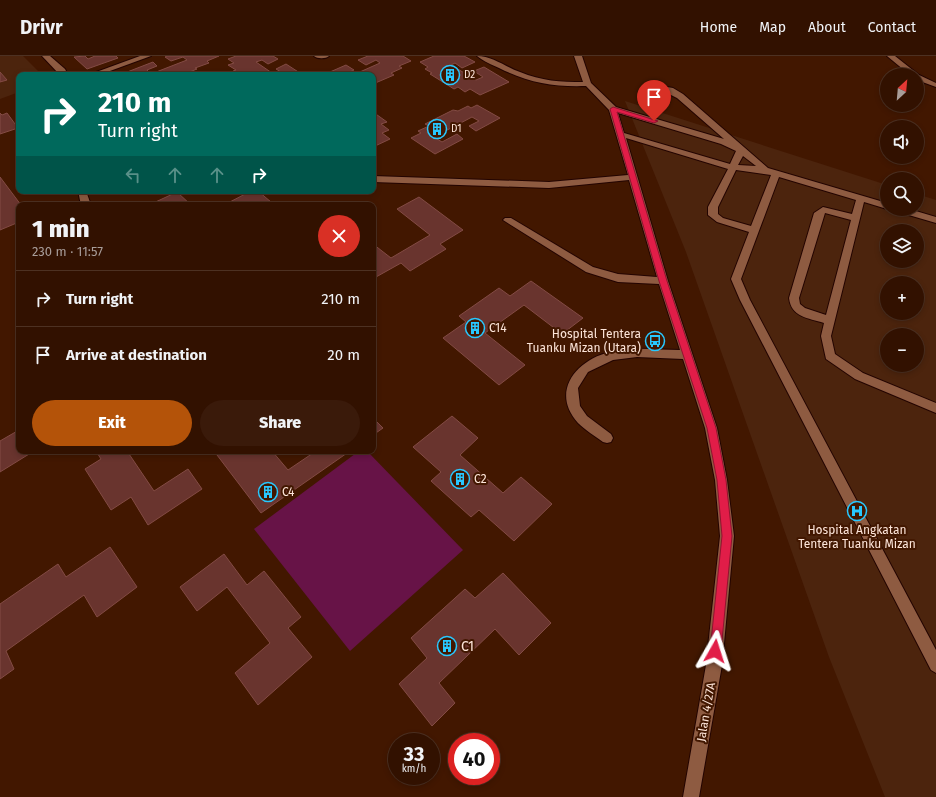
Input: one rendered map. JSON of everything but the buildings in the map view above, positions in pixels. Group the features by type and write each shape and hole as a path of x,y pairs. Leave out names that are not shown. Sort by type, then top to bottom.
{"street":[{"path":"46,56 62,72"},
{"path":"101,72 147,56"},
{"path":"318,56 325,56"},
{"path":"482,56 495,64 534,79 557,84 588,84"},
{"name":"Jalan 4/27A","path":"578,56 588,84 613,109 663,281 711,428 721,480 727,536 714,665 691,797"},
{"path":"891,56 906,68"},
{"path":"924,82 936,85"},
{"path":"662,88 670,90 680,96 741,150 770,171"},
{"path":"613,109 724,142 741,150"},
{"path":"620,134 711,162 732,167 770,171 880,204"},
{"path":"741,150 713,207 713,215 720,220 753,230"},
{"path":"770,171 753,230 736,278 745,300 936,665"},
{"path":"376,179 549,185 632,178"},
{"path":"861,198 826,336 830,356 858,376 936,408"},
{"path":"831,321 801,312 795,306 794,298 818,213 823,210 856,218"},
{"path":"922,216 936,220"},
{"path":"508,220 590,270 618,278 663,281"},
{"path":"607,438 583,420 574,407 572,387 584,369 611,356 637,353 686,355"}],"shaded area":[{"path":"0,56 23,56 39,72 16,72 16,93 0,99"},
{"name":"Hospital Angkatan Tentera Tuanku Mizan","path":"625,101 880,183 880,216 924,216 924,196 936,200 936,797 885,797 829,657 686,252"},
{"path":"355,454 370,454 463,550 350,651 254,529"}],"place":[{"name":"D2","path":"450,75"},
{"name":"D1","path":"437,129"},
{"name":"C14","path":"475,328"},
{"name":"Hospital Tentera Tuanku Mizan (Utara)","path":"655,341"},
{"name":"C2","path":"460,479"},
{"name":"C4","path":"268,492"},
{"name":"Hospital Angkatan Tentera Tuanku Mizan","path":"857,511"},
{"name":"C1","path":"447,646"}],"route":[{"path":"654,121 613,109 663,281 711,428 721,480 727,536 715,651"}]}
